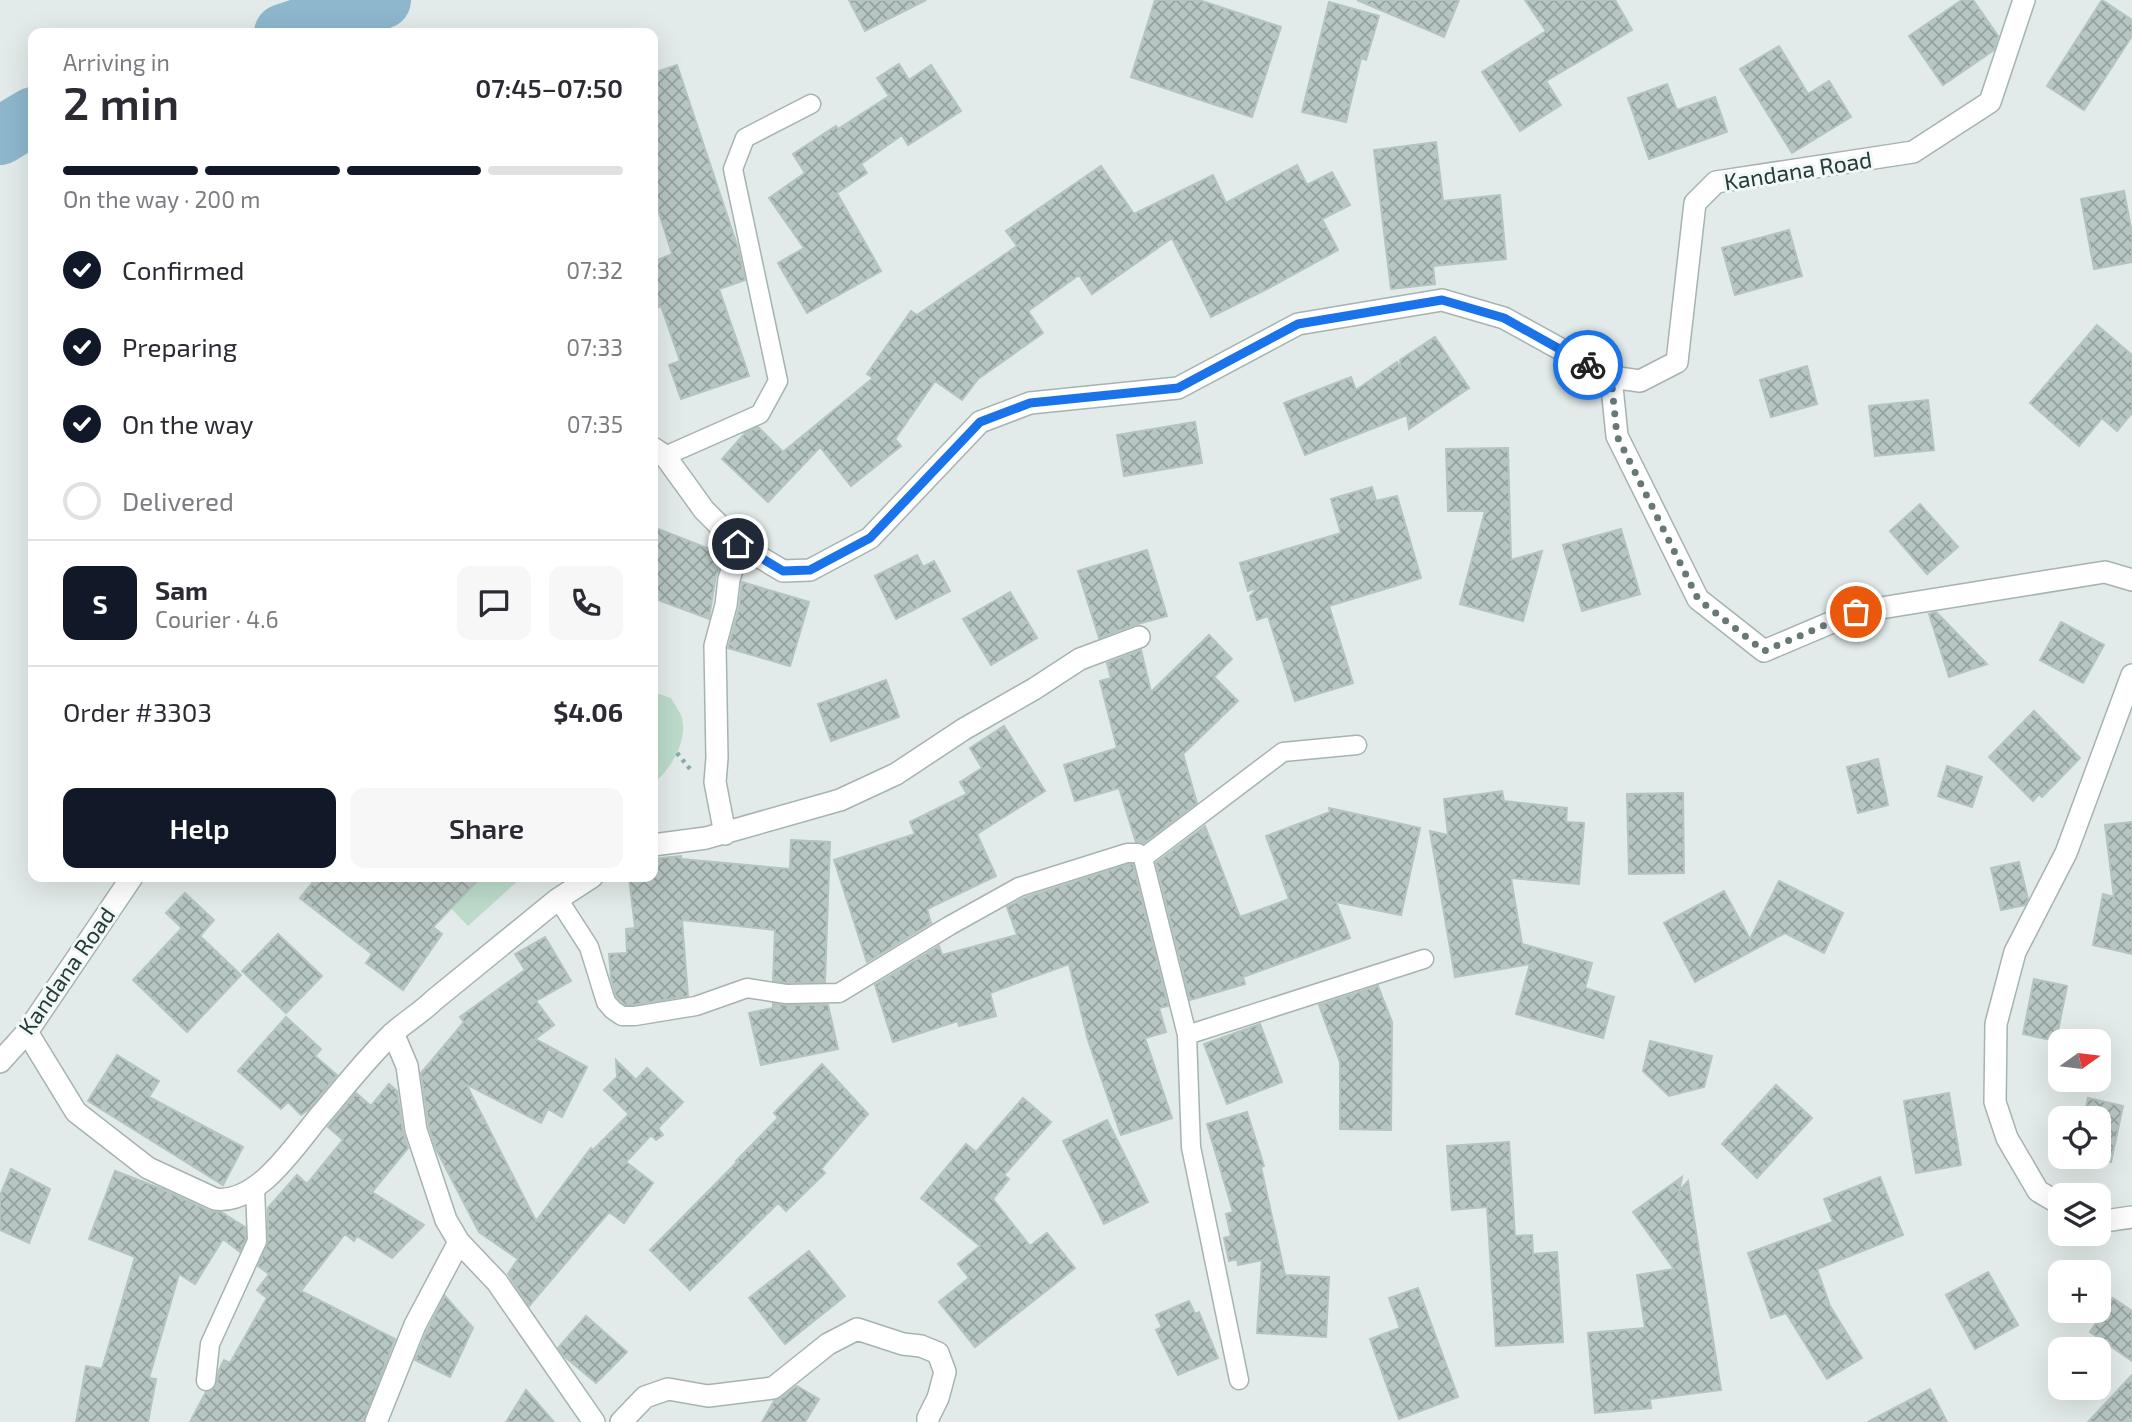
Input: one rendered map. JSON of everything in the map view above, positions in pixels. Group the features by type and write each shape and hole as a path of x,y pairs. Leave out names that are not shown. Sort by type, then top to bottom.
{"street":[{"name":"Kandana Road","path":"659,452 704,510 738,544 783,571 810,570 870,538 980,422 1030,403 1178,388 1298,324 1442,300 1504,318 1611,377 1640,382 1677,362 1695,203 1716,182 1913,152 1990,102 2024,0"},
{"path":"1611,377 1617,436 1698,599 1764,651 1856,612 2105,572 2132,580"},
{"path":"725,834 715,782 715,646 726,605 729,579 734,564 745,547"},
{"path":"658,844 725,834 840,800 896,774 964,729 1080,659 1139,637"},
{"path":"2048,1197 2038,1191 2007,1138 1995,1102 1996,1024 2015,952 2066,853 2132,675"},
{"name":"Kandana Road","path":"0,1062 27,1032 129,882"},
{"path":"27,1032 76,1112 148,1168 215,1199 225,1201 255,1187 275,1170 323,1111 393,1033 420,1014 558,899 585,882"},
{"path":"393,1033 407,1066 416,1130 446,1220 459,1242 497,1282 594,1422"},
{"path":"2111,1220 2132,1217"},
{"path":"376,1422 415,1325 459,1242"},
{"path":"621,1422 645,1397 668,1389 708,1396 773,1388 828,1343 857,1329 938,1353 945,1372 928,1422"}],"lane":[{"path":"659,452 760,414 778,382 733,169 745,138 811,104"},
{"path":"1143,858 1283,752 1357,745"},
{"path":"558,899 589,947 606,1002 622,1016 635,1016 696,1006 747,988 786,994 839,993 1019,887 1127,853 1138,853 1143,858 1186,1035 1191,1147 1239,1380"},
{"path":"1186,1035 1424,959"},
{"path":"206,1381 209,1344 257,1241 255,1187"}],"green space":[{"path":"658,694 671,698 681,715 683,727 680,746 666,771 658,779"},
{"path":"426,882 516,882 468,926"}],"building":[{"path":"849,0 926,0 865,31"},
{"path":"1155,0 1199,0 1281,27 1252,117 1131,77"},
{"path":"1357,0 1459,0 1444,37"},
{"path":"1525,0 1615,0 1632,30 1546,81 1561,105 1520,131 1482,72 1546,31"},
{"path":"1962,0 1973,0 1998,36 1994,50 1943,85 1909,36"},
{"path":"2102,0 2132,20 2132,36 2084,110 2047,86"},
{"path":"1329,2 1379,16 1366,60 1361,58 1346,122 1302,112"},
{"path":"1779,46 1808,94 1829,81 1851,117 1792,153 1740,69"},
{"path":"899,64 909,80 931,65 961,111 908,145 902,135 861,164 867,173 837,193 881,271 807,313 778,263 804,248 769,198 805,173 793,154 889,96 877,78"},
{"path":"677,65 738,248 745,280 719,289 749,376 681,399 669,365 680,361 661,306 658,308 658,260 672,254 658,209 658,71"},
{"path":"1667,84 1677,110 1715,97 1727,132 1649,159 1628,98"},
{"path":"1436,142 1443,201 1500,195 1506,259 1433,266 1435,284 1391,289 1374,150"},
{"path":"1297,165 1307,185 1332,172 1350,205 1322,219 1338,250 1269,288 1211,317 1172,238 1092,294 1079,275 1028,311 1043,333 978,379 962,400 935,381 895,439 901,446 851,486 820,447 768,502 722,459 745,433 758,427 783,452 873,378 867,374 911,311 917,315 1017,246 1006,231 1101,166 1134,214 1213,175 1226,203"},
{"path":"2124,191 2132,233 2132,262 2094,269 2081,199"},
{"path":"1789,230 1802,276 1735,295 1722,248"},
{"path":"2097,325 2132,355 2132,413 2117,431 2102,418 2079,446 2030,403"},
{"path":"1435,337 1469,388 1409,429 1407,415 1305,455 1284,403 1351,377 1356,390 1397,362 1401,369 1400,360"},
{"path":"1807,366 1817,404 1771,417 1760,380"},
{"path":"1928,400 1934,450 1875,456 1869,406"},
{"path":"1195,422 1202,463 1124,476 1117,435"},
{"path":"1508,448 1511,560 1542,551 1523,621 1460,604 1485,511 1448,511 1446,449"},
{"path":"1372,487 1376,501 1397,496 1421,578 1329,606 1353,683 1295,701 1268,616 1257,620 1250,596 1259,587 1248,591 1240,563 1341,533 1331,499"},
{"path":"1920,504 1958,547 1927,574 1890,531"},
{"path":"658,529 725,555 716,575 709,619 658,600"},
{"path":"1621,529 1640,594 1582,611 1563,545"},
{"path":"1147,550 1167,616 1099,638 1078,571"},
{"path":"917,555 923,567 934,561 950,591 896,619 875,576"},
{"path":"742,582 809,602 790,666 728,648 739,608"},
{"path":"1010,592 1037,638 991,665 963,619"},
{"path":"1936,612 1987,664 1949,677 1929,614"},
{"path":"2061,622 2104,645 2083,683 2040,660"},
{"path":"1209,635 1232,659 1214,677 1238,701 1183,754 1197,803 1144,843 1136,842 1119,788 1075,801 1064,765 1117,748 1100,681 1111,678 1107,663 1141,650 1151,692"},
{"path":"886,680 899,717 831,741 818,704"},
{"path":"2034,711 2080,758 2042,797 2039,794 2033,801 1989,757"},
{"path":"1004,726 1045,791 977,834 996,876 927,909 931,923 867,962 834,860 915,834 910,822 967,794 960,782 982,768 970,748"},
{"path":"1878,759 1888,805 1858,813 1847,767"},
{"path":"1947,766 1982,777 1972,807 1938,796"},
{"path":"1502,791 1504,801 1567,808 1566,822 1584,823 1579,884 1511,878 1522,944 1592,963 1585,988 1614,997 1603,1038 1516,1014 1530,964 1455,977 1430,831 1448,835 1444,799"},
{"path":"1683,793 1684,873 1629,874 1627,794"},
{"path":"1329,808 1420,828 1401,915 1336,902 1350,938 1243,977 1245,984 1190,1000 1156,863 1205,826 1240,917 1289,899 1266,836 1330,812"},
{"path":"2132,822 2132,954 2093,945 2103,894 2114,897 2105,825"},
{"path":"791,840 830,842 825,982 773,981 775,930 682,920 688,996 625,1005 616,996 609,954 627,953 626,929 635,928 630,882 658,882 658,858 681,856 681,859 790,869"},
{"path":"2019,862 2028,899 2025,905 2001,910 1991,868"},
{"path":"1133,864 1168,1006 1159,1008 1166,1032 1145,1038 1172,1118 1121,1135 1088,1040 1069,964 990,993 996,1016 959,1026 958,1021 893,1042 875,985 939,946 942,955 1017,935 1007,907 1024,898"},
{"path":"1779,881 1843,913 1824,953 1785,933 1695,982 1664,923 1724,891 1750,939"},
{"path":"313,882 476,882 433,927 442,934 403,990 366,963 372,954 300,898"},
{"path":"185,893 214,920 200,936 241,975 187,1032 133,980 182,928 166,913"},
{"path":"278,934 322,976 286,1013 242,971"},
{"path":"545,937 571,981 536,1001 554,1025 535,1039 587,1067 562,1117 548,1109 541,1123 466,1084 536,1221 591,1148 593,1150 629,1114 604,1090 617,1077 616,1060 636,1080 647,1068 683,1102 658,1128 663,1135 656,1140 651,1135 626,1162 653,1183 624,1223 609,1212 529,1306 508,1274 518,1259 479,1232 436,1149 429,1127 421,1073 464,1022 460,1017 525,970 515,954"},
{"path":"2034,979 2067,986 2058,1029 2048,1029 2048,1039 2023,1034"},
{"path":"1378,986 1392,1022 1391,1130 1340,1129 1340,1062 1319,1005"},
{"path":"773,1003 828,1005 838,1049 761,1065 749,1013 773,1008"},
{"path":"286,1017 321,1049 315,1056 337,1075 301,1115 288,1102 281,1109 238,1071"},
{"path":"1260,1024 1282,1082 1227,1104 1204,1044"},
{"path":"1650,1041 1712,1056 1704,1087 1669,1096 1643,1071"},
{"path":"117,1055 159,1081 149,1097 243,1147 223,1185 88,1101"},
{"path":"822,1064 868,1114 821,1169 825,1173 786,1211 778,1203 690,1290 650,1250 778,1118 774,1113"},
{"path":"389,1084 397,1091 408,1148 372,1192 424,1225 392,1258 357,1236 354,1241 345,1234 301,1291 395,1339 363,1422 190,1422 206,1392 216,1387 224,1360 230,1363 267,1298 257,1290 269,1274 258,1266 268,1241 268,1208 297,1175 307,1184 343,1140 328,1127 356,1093 371,1106"},
{"path":"1776,1085 1812,1118 1757,1178 1722,1144"},
{"path":"1949,1093 1961,1165 1916,1173 1904,1101"},
{"path":"1023,1098 1051,1122 1004,1175 1009,1179 993,1199 1030,1246 1047,1233 1075,1268 975,1347 939,1302 969,1278 958,1264 980,1246 921,1198 966,1144 976,1152"},
{"path":"2088,1098 2123,1106 2111,1162 2111,1106 2086,1106"},
{"path":"1247,1112 1264,1166 1261,1167 1285,1275 1329,1277 1326,1337 1257,1333 1262,1260 1238,1265 1237,1259 1229,1261 1224,1238 1231,1236 1226,1214 1233,1212 1207,1124"},
{"path":"1107,1120 1148,1202 1104,1224 1063,1141"},
{"path":"1509,1142 1515,1236 1532,1235 1533,1254 1557,1252 1563,1342 1496,1346 1487,1207 1452,1210 1447,1146"},
{"path":"11,1169 50,1189 29,1243 0,1230 0,1196"},
{"path":"115,1171 209,1211 221,1212 245,1227 246,1239 240,1252 223,1239 195,1284 179,1274 149,1378 156,1379 148,1422 76,1422 86,1366 102,1369 135,1257 89,1239"},
{"path":"1682,1177 1679,1191 1688,1181 1721,1390 1650,1399 1651,1408 1595,1413 1588,1333 1645,1328 1637,1275 1674,1269 1633,1212"},
{"path":"1880,1177 1903,1235 1817,1269 1830,1306 1862,1358 1827,1379 1786,1313 1771,1318 1748,1253 1833,1222 1824,1199"},
{"path":"809,1251 845,1296 785,1344 749,1298"},
{"path":"1988,1272 2018,1325 1975,1349 1946,1295"},
{"path":"1418,1288 1458,1397 1399,1419 1370,1339 1400,1328 1389,1298"},
{"path":"445,1296 473,1328 450,1377 415,1360"},
{"path":"2113,1298 2132,1311 2132,1361 2111,1346 2111,1337 2097,1337 2090,1332 2096,1323 2111,1323"},
{"path":"1189,1301 1195,1314 1199,1312 1218,1358 1178,1375 1156,1330 1162,1327 1156,1315"},
{"path":"586,1316 627,1352 596,1383 558,1348"},
{"path":"2132,1375 2132,1422 2088,1422 2111,1400"},
{"path":"797,1386 819,1399 805,1422 762,1422 774,1401"},
{"path":"1930,1389 1947,1422 1868,1422"},
{"path":"526,1390 554,1422 506,1422"}],"waterway":[{"path":"298,28 382,0"},
{"path":"0,136 28,119"}],"way so far":[{"path":"1588,365 1611,377 1617,436 1698,599 1764,651 1856,612"}],"route":[{"path":"738,544 783,571 810,570 870,538 980,422 1030,403 1178,388 1298,324 1442,300 1504,318 1588,365"}]}
